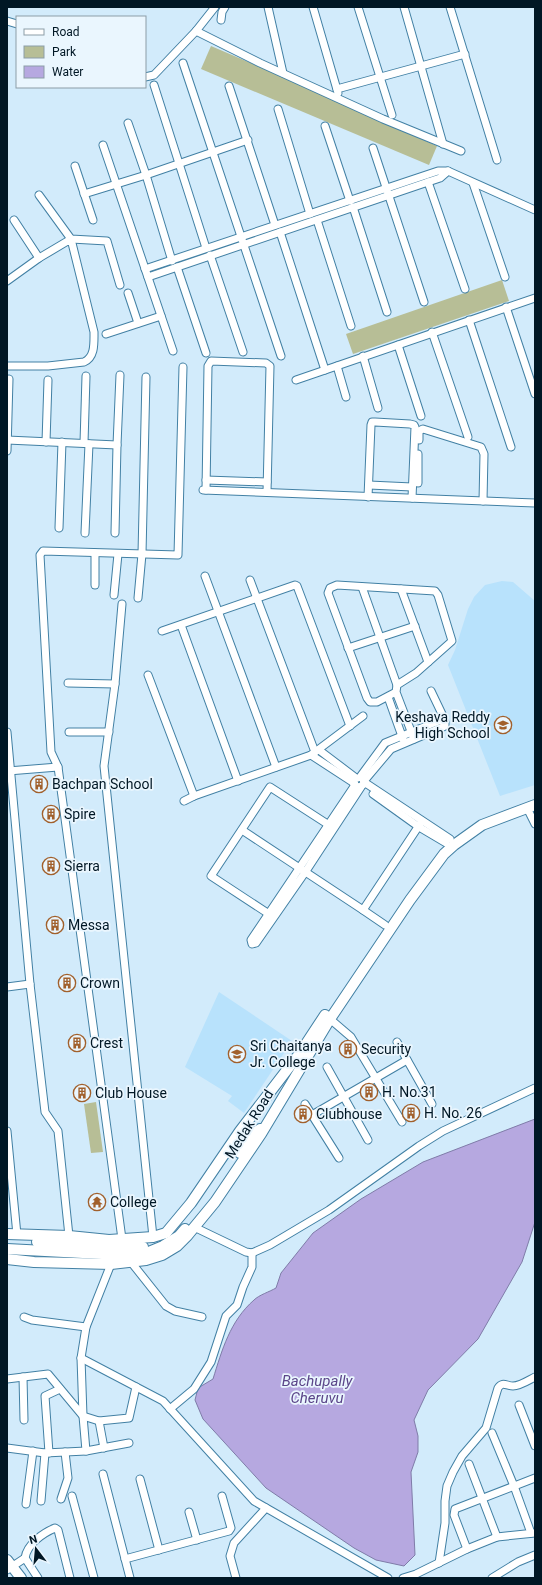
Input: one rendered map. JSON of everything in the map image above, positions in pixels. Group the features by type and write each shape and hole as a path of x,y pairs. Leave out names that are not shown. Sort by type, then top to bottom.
{"main road":[{"name":"Medak Road","path":"12,1234 69,1236 109,1240 153,1237 166,1233 180,1218 240,1132 300,1053 429,862 448,841 479,819 535,798"},
{"name":"Medak Road","path":"7,1259 34,1262 111,1264 146,1260 162,1255 177,1246 215,1202 266,1124 330,1019 410,900 444,854 482,825 531,806"},
{"path":"7,1249 121,1255 146,1253 163,1246 179,1236 190,1223 217,1189 250,1136 266,1124"},
{"path":"7,1240 113,1248 143,1247 158,1242 174,1233 185,1222 235,1149 240,1132"},
{"path":"9,1566 13,1578"},
{"path":"9,1566 21,1578"}],"street":[{"path":"146,77 154,75 196,32 215,7"},
{"path":"221,20 222,12 225,7"},
{"path":"268,7 283,73"},
{"path":"313,7 340,99"},
{"path":"358,7 392,115"},
{"path":"404,7 443,144"},
{"path":"450,7 497,160"},
{"path":"196,32 340,99 461,151"},
{"path":"337,89 465,54"},
{"path":"183,63 281,356"},
{"path":"154,85 206,248"},
{"path":"229,86 275,225"},
{"path":"278,109 310,214"},
{"path":"128,123 172,261"},
{"path":"325,126 387,312"},
{"path":"84,194 146,176 248,140"},
{"path":"103,145 173,351"},
{"path":"373,148 424,302"},
{"path":"75,166 93,220"},
{"path":"148,277 317,220 387,188 438,171 448,171 535,210"},
{"path":"145,269 310,214 389,196 440,178 448,171"},
{"path":"428,182 465,289"},
{"path":"473,183 505,277"},
{"path":"7,366 48,366 84,362 89,360 92,354 94,332 71,239 39,195"},
{"path":"14,220 39,258"},
{"path":"317,220 351,326"},
{"path":"280,232 325,370"},
{"path":"8,279 71,239 107,242 120,286"},
{"path":"210,256 243,352"},
{"path":"177,267 206,354"},
{"path":"128,293 138,323"},
{"path":"296,380 362,356 535,298"},
{"path":"506,307 535,394"},
{"path":"106,334 161,316"},
{"path":"469,320 512,447"},
{"path":"432,332 468,437"},
{"path":"398,345 421,416"},
{"path":"362,356 378,408"},
{"path":"266,492 270,366 266,363 211,361 208,366 205,490 535,503"},
{"path":"122,1239 58,767 51,752 40,555 43,551 178,555 183,366"},
{"path":"337,366 346,398"},
{"path":"115,533 120,375"},
{"path":"85,533 87,443 86,376"},
{"path":"138,598 142,554 146,377"},
{"path":"7,451 9,379"},
{"path":"46,442 48,380"},
{"path":"368,497 372,422 410,424 415,427 415,485"},
{"path":"412,498 415,485 419,431 424,429 481,447 484,454 483,501"},
{"path":"7,440 117,445"},
{"path":"59,528 62,442"},
{"path":"206,480 267,482"},
{"path":"369,485 415,485"},
{"path":"95,585 96,553"},
{"path":"114,595 118,554"},
{"path":"205,576 276,767"},
{"path":"250,580 315,752 420,824 448,841"},
{"path":"162,631 292,585 296,586 350,726"},
{"path":"337,585 362,587 435,591 438,595 452,641 388,697 373,703 367,698 328,591 330,588 337,585"},
{"path":"362,587 413,736"},
{"path":"401,589 428,662"},
{"path":"122,604 115,684 104,766 153,1237"},
{"path":"181,625 238,781"},
{"path":"348,648 415,626"},
{"path":"148,674 194,796"},
{"path":"68,683 115,684"},
{"path":"331,826 270,787 211,876 271,915 303,869 331,826 359,782 391,749 403,740 445,726 445,722 441,720 442,714 431,691"},
{"path":"388,697 403,740"},
{"path":"184,801 315,752 363,716"},
{"path":"7,732 9,770 30,984 45,1112 58,1131 69,1236"},
{"path":"69,732 108,732"},
{"path":"9,770 58,767"},
{"path":"531,806 535,824"},
{"path":"363,910 420,824"},
{"path":"242,830 386,925"},
{"path":"7,987 30,984"},
{"path":"330,1019 351,1037 402,1122"},
{"path":"397,1042 432,1104"},
{"path":"312,1115 407,1060"},
{"path":"326,1067 368,1140"},
{"path":"194,1227 246,1252 252,1253 270,1245 329,1210 418,1146 443,1131 535,1088"},
{"path":"305,1104 339,1158"},
{"path":"7,1132 12,1234"},
{"path":"170,1409 194,1389 211,1362 226,1316 237,1305 243,1286 252,1267 252,1253"},
{"path":"131,1262 166,1306 202,1317"},
{"path":"86,1451 83,1416 82,1358 86,1327 111,1264"},
{"path":"24,1317 32,1320 86,1327"},
{"path":"82,1358 163,1401 254,1501 388,1578"},
{"path":"7,1379 48,1374 83,1416 99,1421 129,1418 136,1387"},
{"path":"24,1377 24,1420"},
{"path":"439,1563 445,1523 446,1493 452,1472 462,1456 486,1428 500,1385 503,1383 515,1386 535,1377"},
{"path":"41,1501 47,1453 45,1396 60,1388"},
{"path":"520,1406 535,1446"},
{"path":"99,1421 104,1448"},
{"path":"404,1578 497,1537 533,1533 492,1433"},
{"path":"7,1448 47,1453 86,1451 130,1443"},
{"path":"26,1504 32,1451"},
{"path":"60,1500 68,1478 65,1452"},
{"path":"469,1464 497,1537"},
{"path":"103,1474 130,1578"},
{"path":"467,1549 454,1511 458,1507 535,1478"},
{"path":"140,1479 159,1550"},
{"path":"72,1496 94,1578"},
{"path":"125,1559 229,1531 231,1528 222,1496"},
{"path":"236,1578 230,1556 234,1543 266,1508"},
{"path":"189,1512 197,1540"},
{"path":"38,1578 25,1558 26,1551 44,1532 57,1529 70,1578"},
{"path":"492,1578 518,1562 535,1555"},
{"path":"9,1566 25,1558"}],"shaded area":[{"name":"Keshava Reddy High School","path":"502,581 513,582 535,601 535,785 500,796 448,665 455,650 468,609 474,597 485,585"},
{"name":"Sri Chaitanya Jr. College","path":"219,992 292,1041 244,1113 228,1101 232,1096 185,1067"}],"green space":[{"path":"211,46 437,146 429,165 201,69"},
{"path":"502,280 509,301 353,354 346,334"},
{"path":"96,1102 103,1152 91,1153 84,1104"}],"water":[{"name":"Bachupally Cheruvu","path":"535,1119 535,1222 522,1262 478,1339 428,1390 414,1420 418,1436 418,1452 411,1472 415,1555 404,1566 376,1560 354,1548 266,1488 203,1419 195,1400 198,1388 213,1379 228,1336 239,1317 256,1298 276,1288 281,1273 313,1233 361,1199 423,1162"}],"place":[{"name":"Keshava Reddy High School","path":"503,725"},
{"name":"Bachpan School","path":"39,784"},
{"name":"Spire","path":"51,814"},
{"name":"Sierra","path":"51,866"},
{"name":"Messa","path":"55,925"},
{"name":"Crown","path":"67,983"},
{"name":"Crest","path":"77,1043"},
{"name":"Security","path":"348,1049"},
{"name":"Sri Chaitanya Jr. College","path":"237,1054"},
{"name":"H. No.31","path":"369,1092"},
{"name":"Club House","path":"82,1093"},
{"name":"H. No. 26","path":"411,1113"},
{"name":"Clubhouse","path":"303,1114"},
{"name":"College","path":"97,1202"}]}
